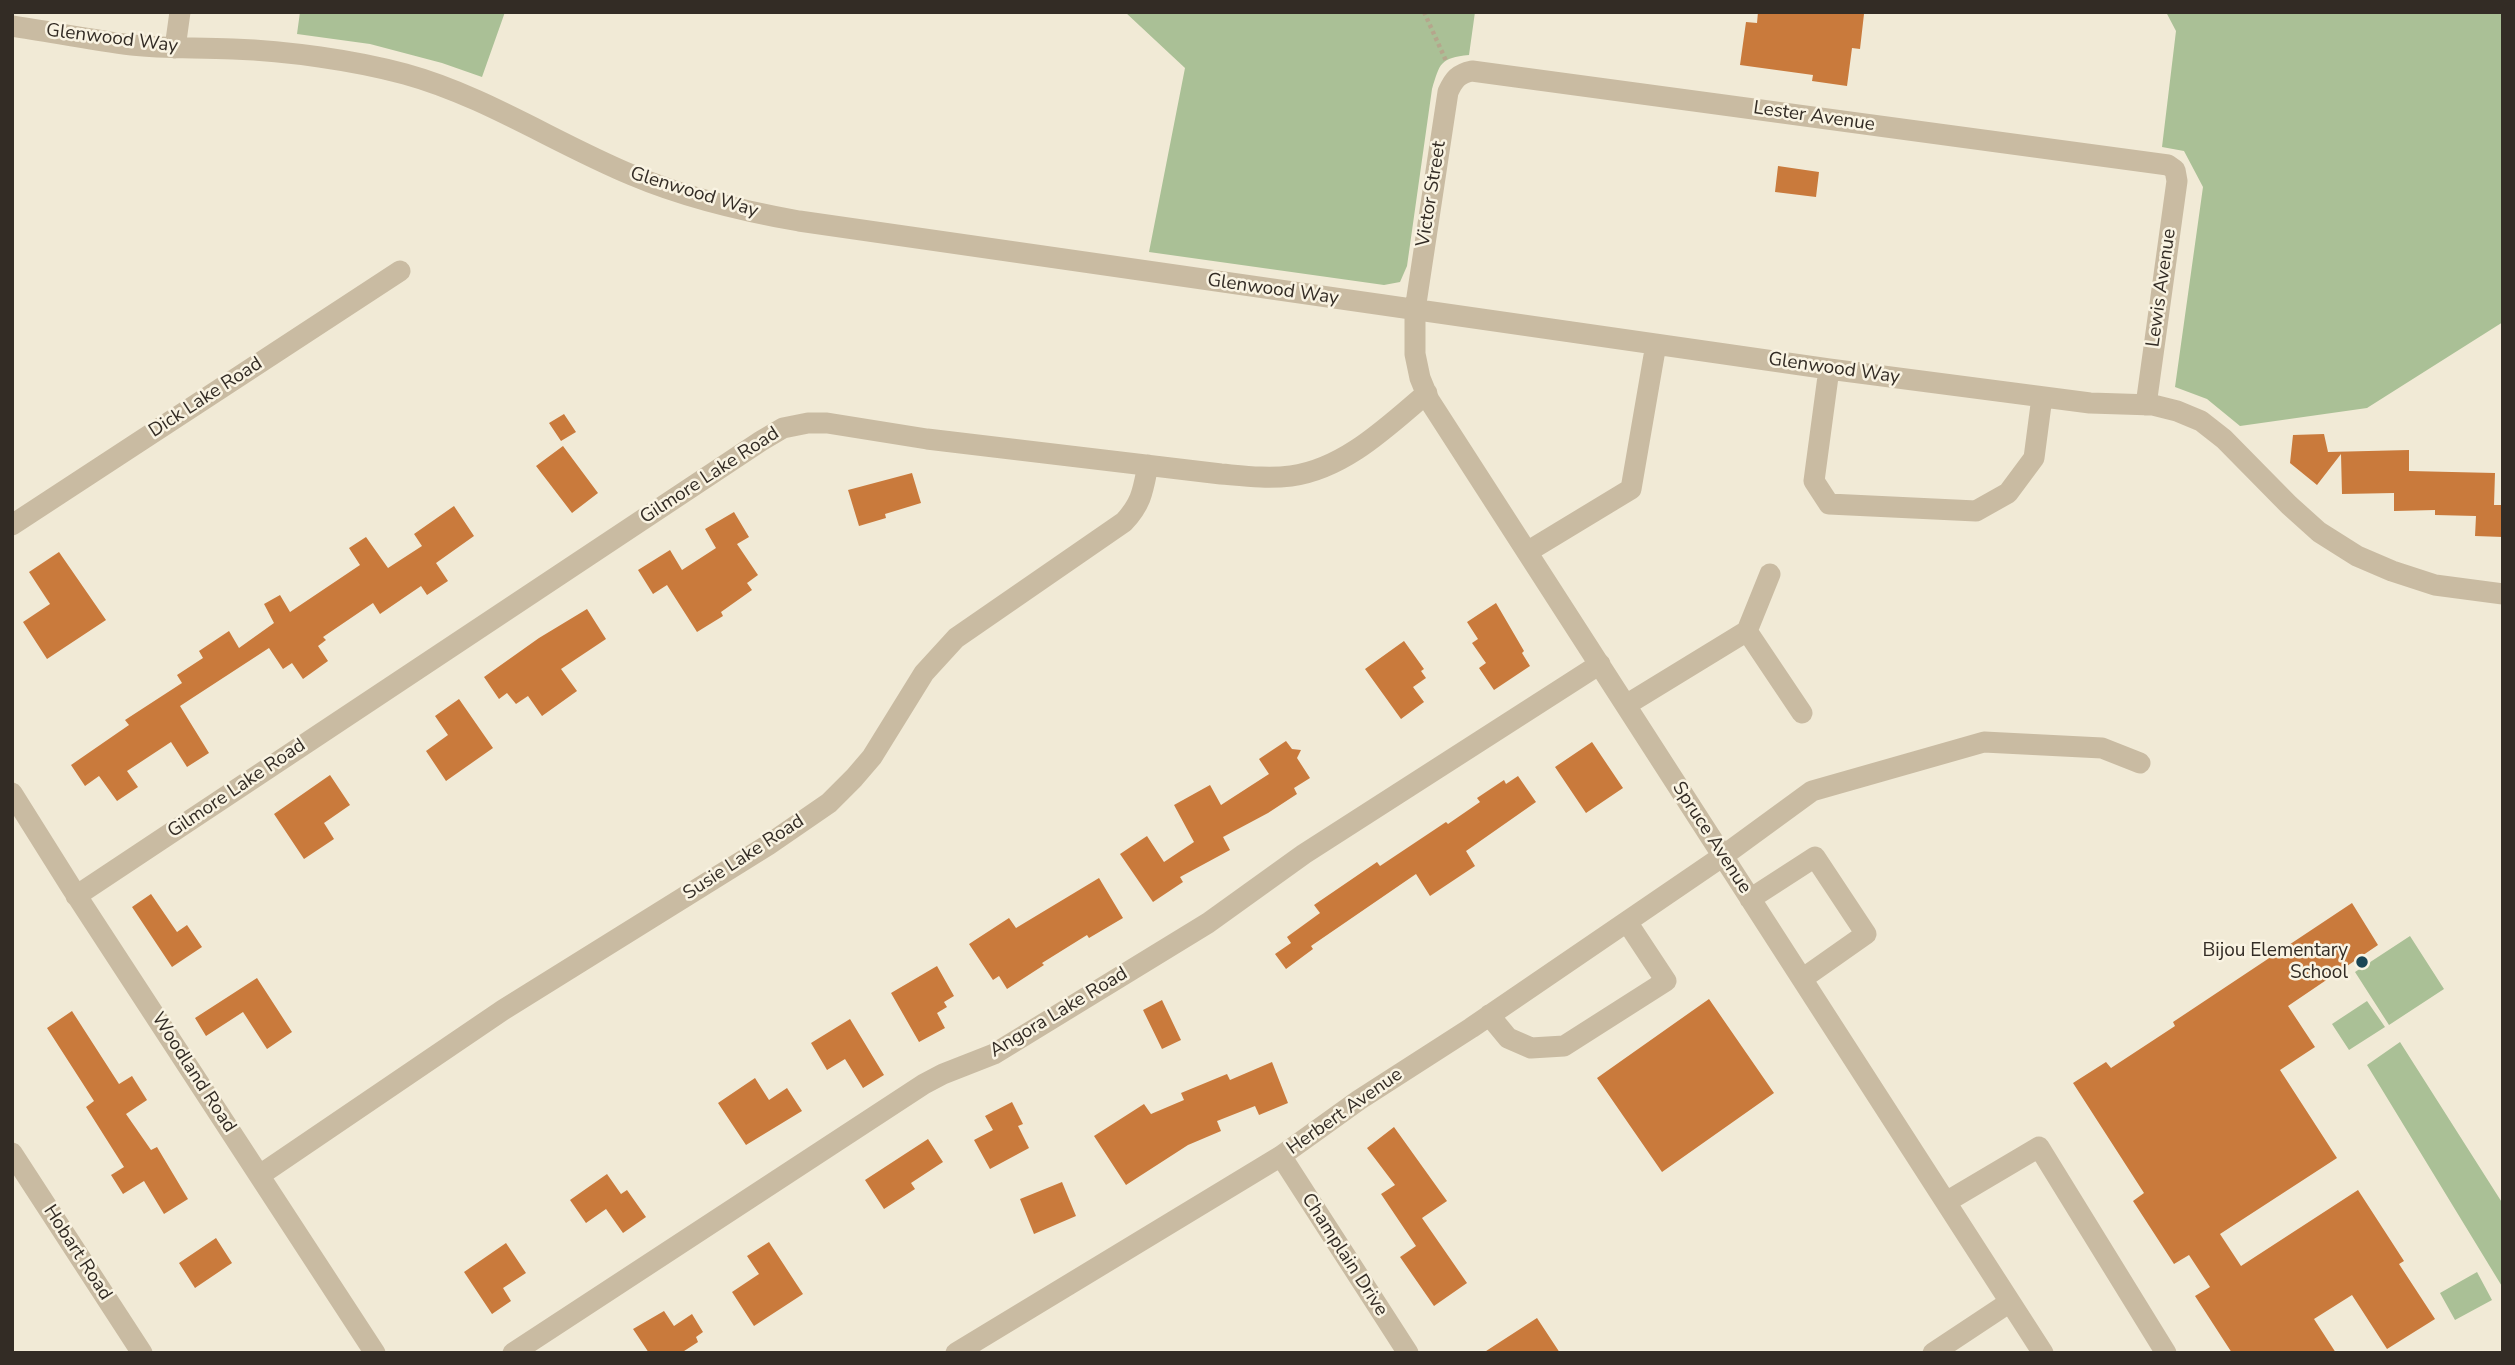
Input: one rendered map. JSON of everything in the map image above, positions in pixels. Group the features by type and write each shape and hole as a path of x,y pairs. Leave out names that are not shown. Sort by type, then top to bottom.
{"street":[{"path":"174,48 180,12"},
{"name":"Glenwood Way","path":"12,26 134,45 233,48 284,54 364,65 404,74 447,87 631,175 737,210 799,222 1829,369 2090,403 2146,405 2177,411 2201,421 2224,439 2319,532 2357,556 2435,585 2503,594"},
{"name":"Lester Avenue","path":"1454,79 1460,73 1472,71 2156,162 2175,170"},
{"name":"Victor Street","path":"1415,310 1445,108 1454,79"},
{"name":"Lewis Avenue","path":"2146,405 2177,181 2175,170"},
{"name":"Dick Lake Road","path":"12,525 400,271"},
{"name":"Spruce Avenue","path":"1415,310 1415,354 1427,393 2043,1353"},
{"path":"1527,552 1631,489 1656,344"},
{"path":"1829,369 1814,481 1829,504 1976,511 2008,493 2034,458 2042,397"},
{"name":"Gilmore Lake Road","path":"76,896 783,428 808,423 827,423 927,439 1147,465 1258,477 1292,476 1319,469 1375,438 1427,393"},
{"name":"Susie Lake Road","path":"260,1175 503,1010 768,845 829,803 872,757 924,673 956,638 1124,522 1136,510 1143,494 1147,465"},
{"path":"1626,705 1747,631 1770,575"},
{"path":"1747,631 1802,713"},
{"name":"Angora Lake Road","path":"513,1353 924,1084 994,1054 1208,923 1304,854 1600,664"},
{"name":"Herbert Avenue","path":"957,1353 1281,1156 1359,1100 1723,856 1812,791 1984,742 2102,748 2140,763"},
{"name":"Woodland Road","path":"12,793 76,896 375,1353"},
{"path":"1750,899 1815,857 1866,934 1802,979"},
{"path":"1489,1015 1508,1038 1531,1048 1564,1046 1666,981 1626,922"},
{"path":"1946,1202 2039,1147 2166,1353"},
{"name":"Hobart Road","path":"12,1153 142,1353"},
{"name":"Champlain Drive","path":"1281,1156 1408,1353"},
{"path":"1933,1353 2010,1302"}],"path":[{"path":"1424,12 1454,79"}],"green space":[{"path":"300,12 505,12 482,77 442,63 370,44 297,34"},
{"path":"1125,12 1475,12 1469,55 1452,58 1443,63 1432,89 1407,266 1400,282 1384,285 1149,252 1185,68"},
{"path":"2166,12 2503,12 2503,322 2367,408 2240,426 2207,399 2175,387 2203,187 2184,151 2162,147 2176,31"},
{"path":"2410,936 2444,989 2389,1025 2355,972"},
{"path":"2367,1001 2385,1027 2349,1050 2332,1024"},
{"path":"2400,1042 2503,1204 2503,1288 2367,1065"},
{"path":"2477,1272 2492,1300 2455,1320 2440,1293"}],"building":[{"path":"1758,12 1864,14 1860,49 1852,48 1847,86 1812,81 1813,75 1740,65 1746,22 1757,23"},
{"path":"1778,166 1819,172 1816,197 1775,192"},
{"path":"564,414 576,432 561,441 549,423"},
{"path":"2324,434 2328,452 2409,450 2409,471 2495,473 2494,505 2503,505 2503,537 2475,536 2476,516 2435,515 2435,510 2394,511 2394,493 2342,494 2341,454 2317,485 2290,463 2293,435"},
{"path":"563,446 598,493 572,513 536,466"},
{"path":"912,473 921,503 885,514 886,518 859,526 848,490"},
{"path":"454,506 474,536 436,563 448,581 427,595 421,586 380,614 373,603 323,637 326,640 318,646 328,661 303,679 292,663 283,669 269,648 180,706 209,753 187,767 171,742 127,771 138,787 117,801 99,776 85,786 71,765 129,725 125,720 182,683 177,675 203,658 199,651 229,631 239,648 274,623 264,604 280,595 290,612 360,565 349,548 366,537 388,568 422,546 414,534"},
{"path":"734,512 749,537 737,544 758,575 747,583 752,590 721,612 723,616 697,632 667,585 653,594 638,570 670,550 682,570 716,548 705,529"},
{"path":"59,552 106,620 47,659 23,622 50,604 29,572"},
{"path":"1496,603 1530,666 1494,690 1479,668 1486,663 1472,643 1478,639 1467,622"},
{"path":"587,609 606,639 561,669 577,691 542,716 528,696 516,704 507,693 499,699 484,677 539,638"},
{"path":"1404,641 1424,669 1421,671 1426,678 1413,687 1424,702 1401,719 1365,669"},
{"path":"459,699 493,748 446,781 426,751 448,735 435,716"},
{"path":"1286,741 1292,749 1301,750 1297,758 1310,778 1294,788 1297,794 1223,837 1230,850 1180,877 1183,882 1153,902 1120,854 1147,836 1164,862 1194,842 1174,805 1210,785 1221,805 1269,774 1259,759"},
{"path":"1592,742 1623,788 1586,813 1555,767"},
{"path":"330,775 350,805 324,823 334,839 304,859 274,814"},
{"path":"1518,776 1536,802 1466,851 1475,866 1430,896 1416,874 1311,946 1313,949 1286,969 1275,954 1291,943 1287,937 1320,913 1314,905 1377,862 1380,866 1446,822 1448,824 1480,802 1477,798 1504,780 1506,784"},
{"path":"1099,878 1123,918 1089,938 1087,935 1007,989 999,976 993,980 969,944 1009,918 1016,928"},
{"path":"151,894 177,932 187,925 202,947 172,967 132,907"},
{"path":"2352,903 2378,945 2288,1006 2315,1047 2280,1070 2337,1158 2220,1234 2241,1266 2358,1190 2404,1261 2399,1264 2435,1319 2387,1349 2352,1295 2314,1319 2336,1353 2232,1353 2195,1296 2210,1287 2189,1255 2174,1264 2133,1201 2144,1193 2073,1083 2106,1062 2111,1068 2175,1026 2173,1022"},
{"path":"937,966 954,996 944,1002 947,1007 937,1013 945,1028 919,1042 891,993"},
{"path":"257,978 292,1032 267,1049 243,1012 206,1036 195,1018"},
{"path":"1709,999 1774,1093 1662,1172 1597,1078"},
{"path":"1162,1000 1181,1040 1162,1049 1143,1010"},
{"path":"72,1011 119,1084 132,1076 147,1100 126,1114 151,1150 157,1147 188,1199 164,1214 144,1181 123,1194 111,1175 124,1167 86,1107 94,1101 47,1028"},
{"path":"850,1019 884,1075 863,1088 845,1059 827,1070 811,1043"},
{"path":"1272,1062 1288,1103 1259,1115 1255,1106 1217,1121 1221,1131 1188,1145 1126,1185 1094,1136 1144,1104 1151,1114 1184,1100 1181,1093 1227,1074 1230,1080"},
{"path":"755,1078 769,1100 787,1088 802,1111 746,1145 718,1103"},
{"path":"1012,1102 1023,1124 1018,1126 1029,1148 990,1169 974,1140 993,1130 985,1116"},
{"path":"1394,1127 1447,1201 1422,1218 1467,1283 1434,1306 1400,1257 1416,1246 1381,1194 1395,1185 1367,1148"},
{"path":"928,1139 943,1162 911,1183 915,1189 884,1209 865,1180"},
{"path":"607,1174 621,1194 627,1190 646,1217 623,1233 606,1209 586,1223 570,1200"},
{"path":"1062,1182 1076,1216 1034,1234 1020,1199"},
{"path":"216,1238 232,1263 195,1288 179,1263"},
{"path":"769,1242 803,1294 754,1326 732,1292 759,1274 747,1256"},
{"path":"506,1243 526,1273 503,1288 511,1301 492,1314 464,1272"},
{"path":"664,1311 674,1326 692,1314 703,1332 696,1337 698,1342 681,1353 649,1353 633,1329"},
{"path":"1537,1318 1560,1353 1483,1353"}],"place":[{"name":"Bijou Elementary School","path":"2362,962"}]}
